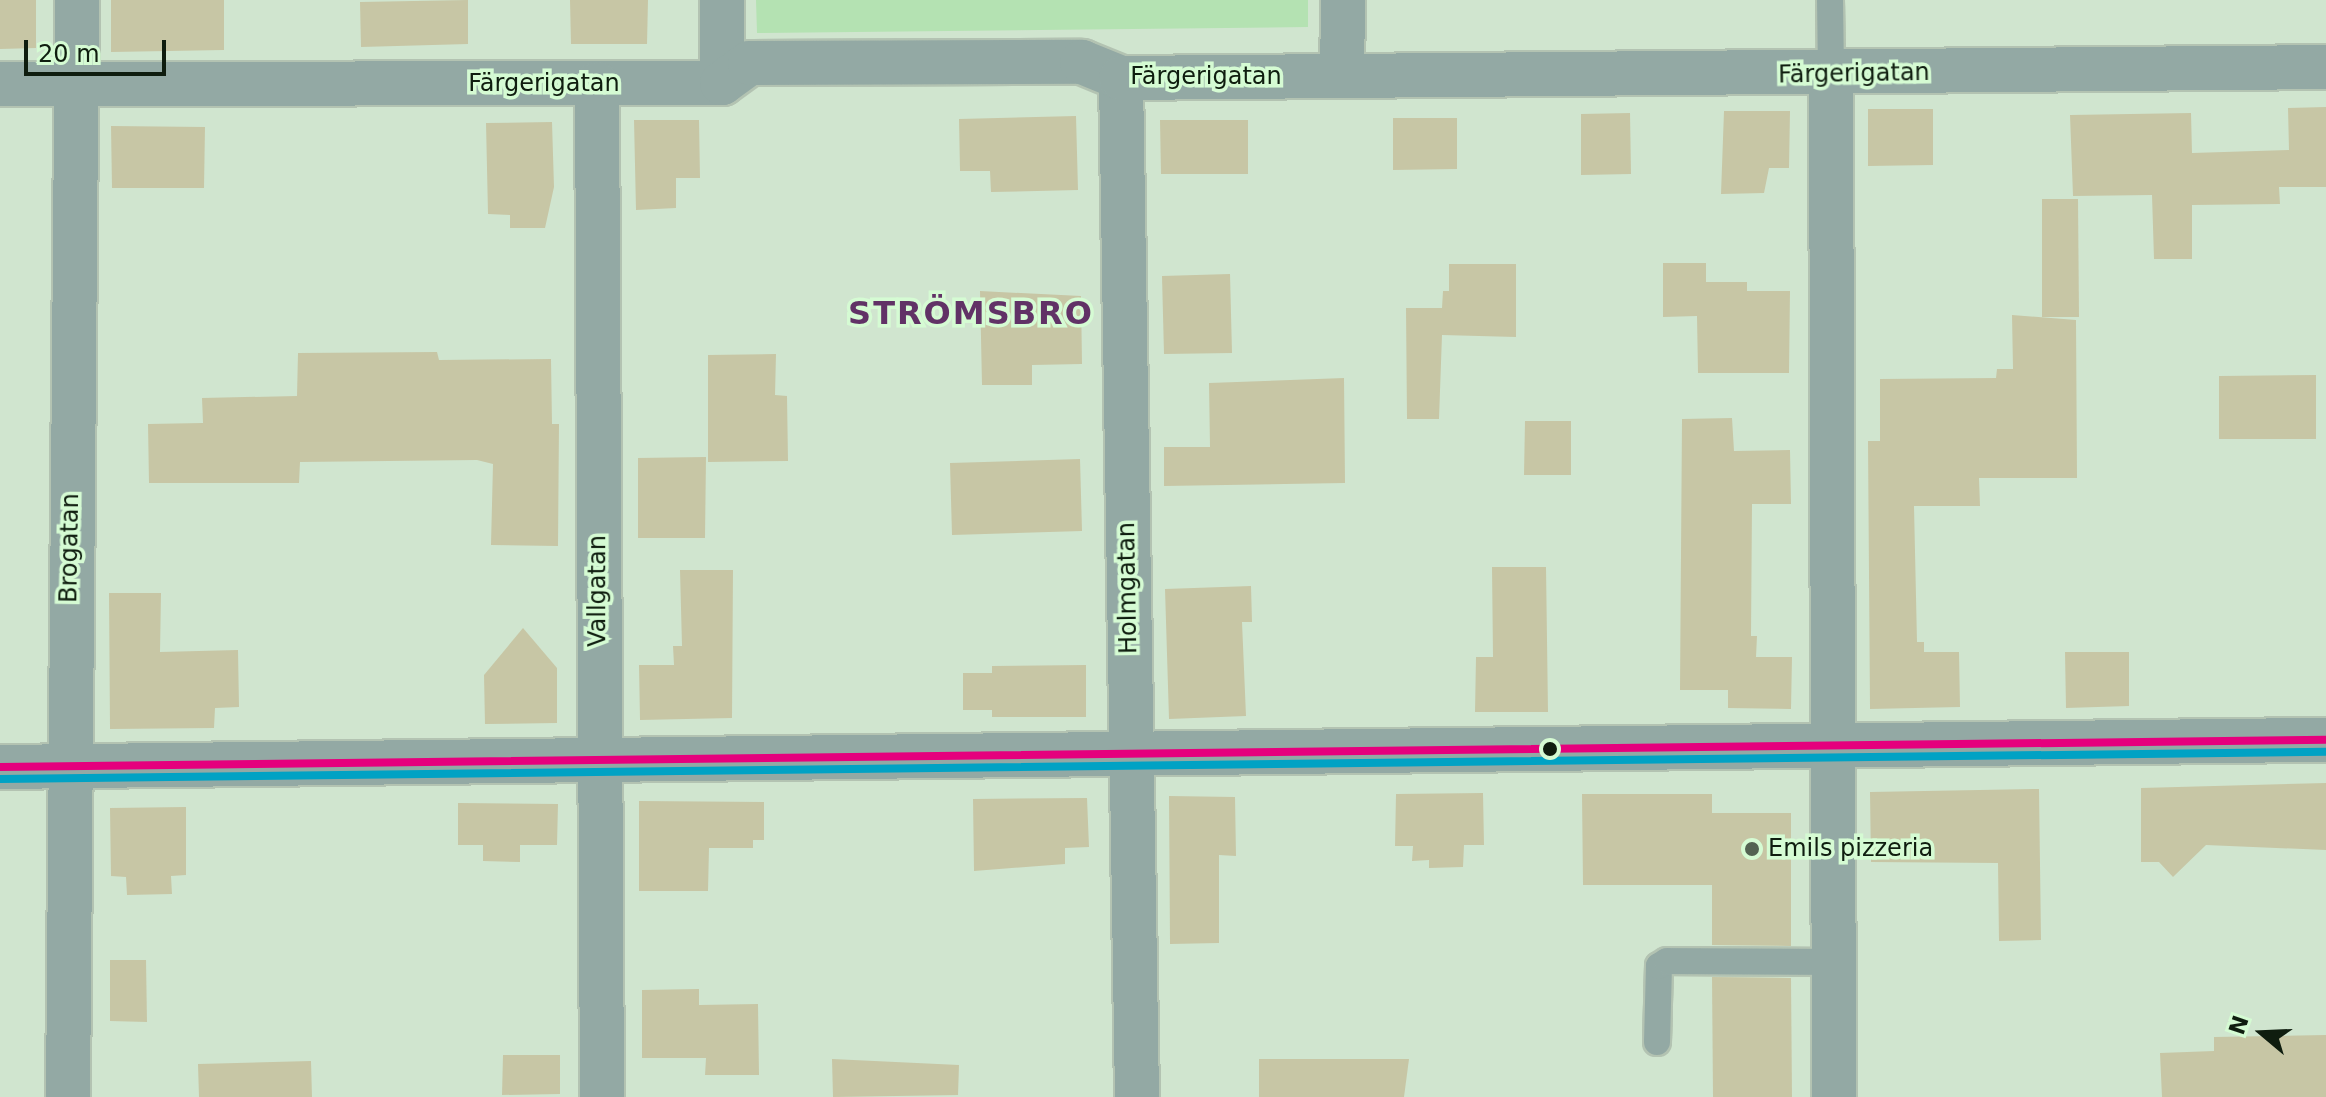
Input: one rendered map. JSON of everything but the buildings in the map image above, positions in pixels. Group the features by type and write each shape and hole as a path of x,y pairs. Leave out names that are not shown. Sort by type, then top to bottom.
{"street":[{"name":"Brogatan","path":"68,1097 68,767 77,0"},
{"path":"722,0 722,83"},
{"path":"1342,76 1343,0"},
{"name":"Färgerigatan","path":"0,84 722,83 750,63 766,62 1082,62 1121,78 1831,75 2326,67"},
{"path":"1831,75 1834,1097"},
{"name":"Holmgatan","path":"1121,78 1137,1097"},
{"name":"Vallgatan","path":"597,84 602,1097"},
{"path":"0,767 598,757 2326,740"}],"lane":[{"path":"1830,0 1831,75"},
{"path":"1657,1042 1659,966 1667,961 1832,962"}],"green space":[{"path":"756,0 1308,0 1308,27 757,33"}],"transit line":[{"path":"0,767 2326,740"},
{"path":"0,779 2326,752"}],"place":[{"name":"Emils pizzeria","path":"1752,849"}],"district":[{"name":"STRÖMSBRO","path":"971,313"}]}
